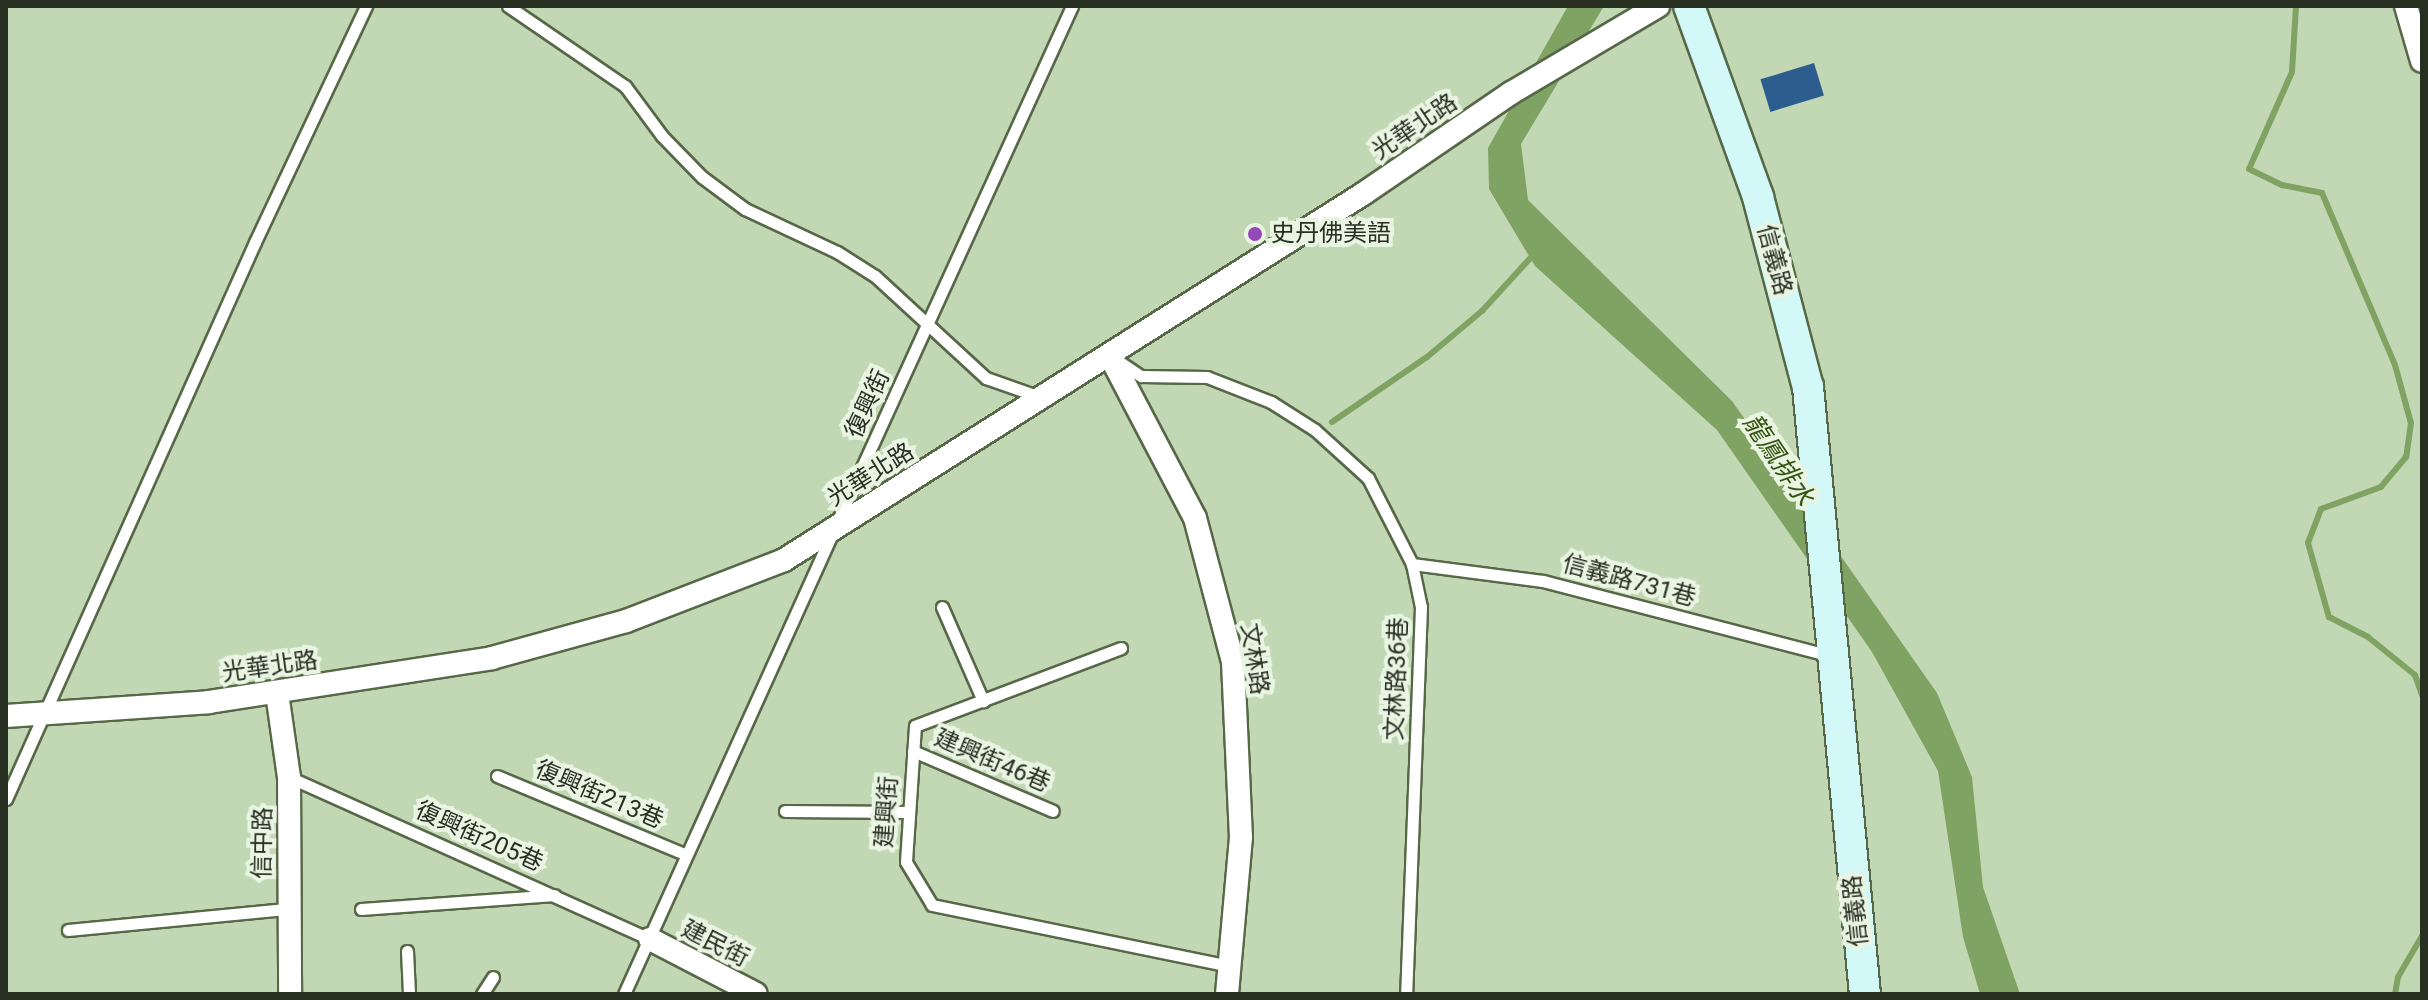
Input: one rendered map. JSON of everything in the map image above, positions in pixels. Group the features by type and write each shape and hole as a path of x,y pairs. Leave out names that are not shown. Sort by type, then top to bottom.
{"street":[{"name":"光華北路","path":"6,716 277,693 492,658 626,621 784,560 1110,356 1511,93 1658,6"},
{"name":"信義路","path":"1689,6 1758,197 1808,387 1865,994"},
{"path":"2406,6 2422,61"},
{"name":"文林路","path":"1110,356 1195,518 1233,662 1241,837 1227,994"},
{"name":"信中路","path":"277,693 289,777 290,994"},
{"name":"建民街","path":"650,939 756,994"}],"lane":[{"path":"6,799 366,6"},
{"path":"508,6 625,86 702,177 745,209 837,252 875,276 986,378 1044,398"},
{"name":"復興街","path":"624,994 684,854 928,327 1072,6"},
{"name":"文林路36巷","path":"1110,356 1141,376 1207,377 1271,402 1315,430 1368,478 1412,564 1421,607 1407,994"},
{"name":"信義路731巷","path":"1412,564 1543,581 1831,656"},
{"path":"942,607 983,701"},
{"name":"建興街","path":"1121,648 915,726 906,862 932,905 1230,966"},
{"name":"建興街46巷","path":"913,751 1053,811"},
{"name":"復興街213巷","path":"497,776 684,854"},
{"name":"復興街205巷","path":"289,777 650,939"},
{"path":"785,811 909,812"},
{"path":"361,909 555,895"},
{"path":"68,930 288,909"},
{"path":"407,951 409,994"},
{"path":"482,994 493,977"},
{"path":"1407,994 1414,994"}],"shaded area":[{"path":"1568,6 1604,6 1521,144 1528,200 1732,401 1937,693 1972,777 1983,887 2020,994 1980,994 1963,937 1938,771 1872,652 1717,430 1535,266 1489,189 1488,148"}],"building":[{"path":"1814,63 1824,96 1770,112 1760,79"}],"waterway":[{"path":"2296,6 2292,72 2249,169 2282,185 2322,193 2395,365 2411,423 2406,457 2381,487 2321,509 2308,543 2329,617 2368,637 2415,675 2422,695"},
{"path":"1332,422 1427,357 1482,311 1535,253"},
{"path":"2395,994 2398,977 2422,936"}],"place":[{"name":"史丹佛美語","path":"1255,234"}],"water label":[{"name":"龍鳳排水","path":"1778,460"}]}
